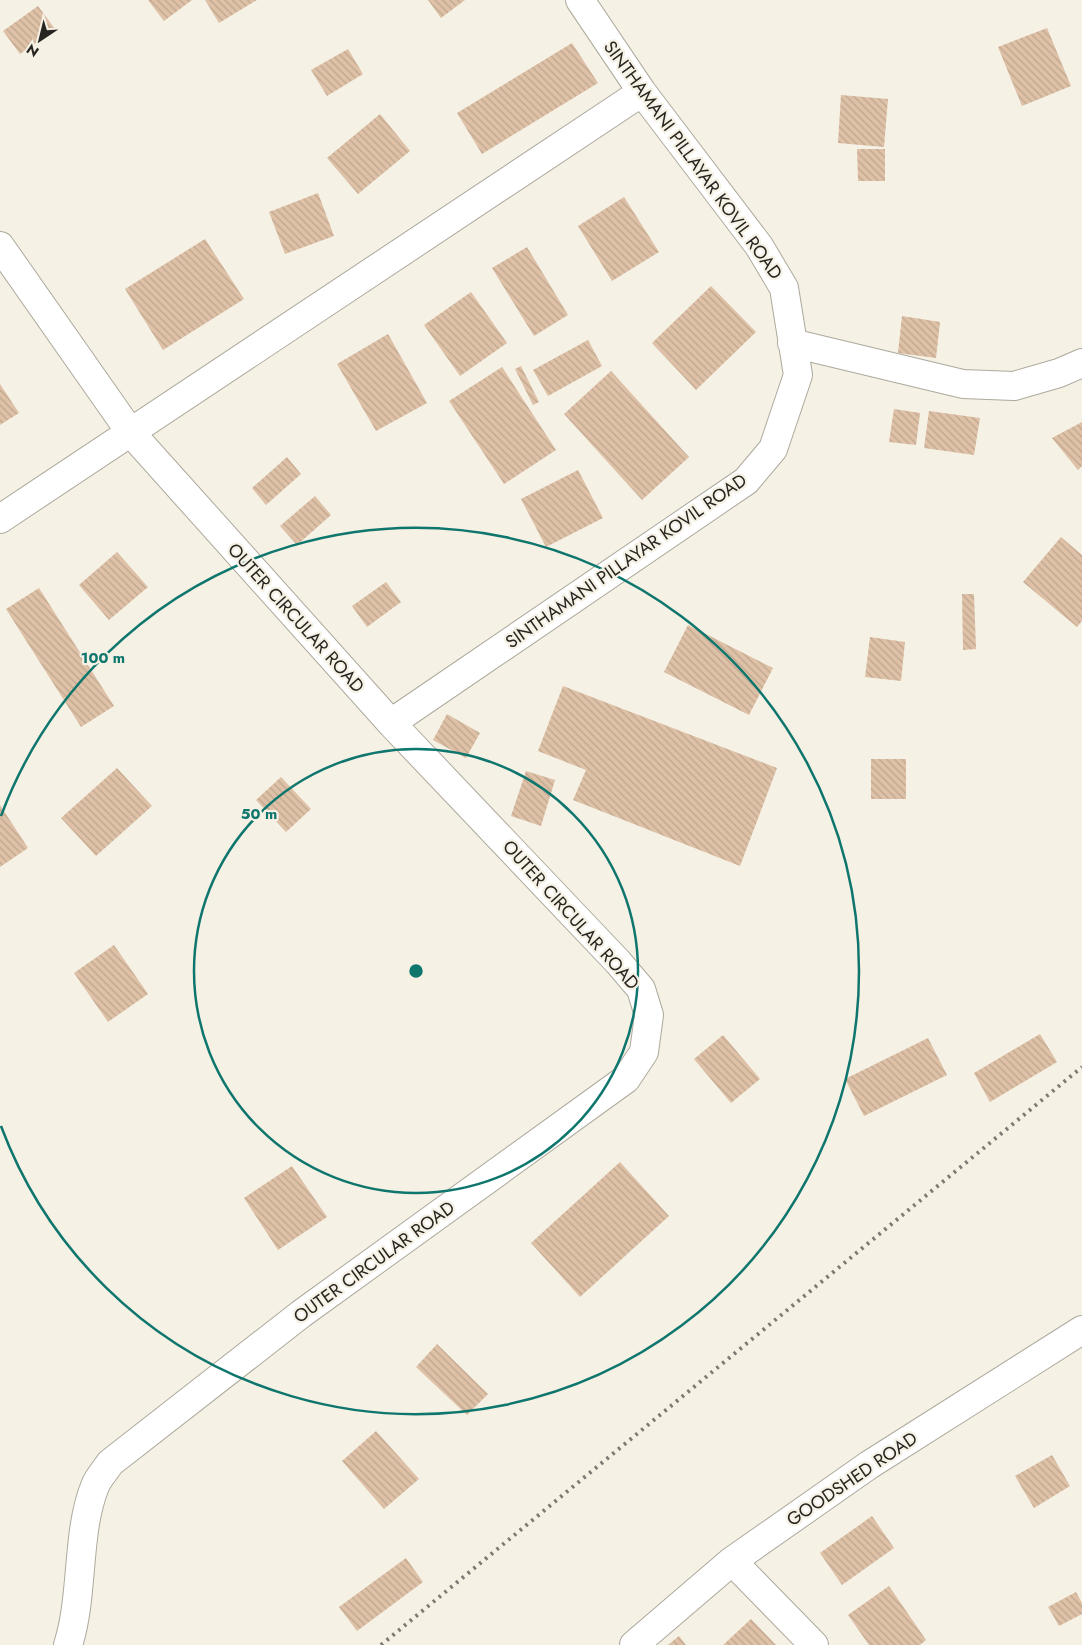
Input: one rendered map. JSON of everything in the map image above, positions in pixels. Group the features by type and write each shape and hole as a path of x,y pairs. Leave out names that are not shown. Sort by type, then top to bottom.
{"street":[{"name":"SINTHAMANI PILLAYAR KOVIL ROAD","path":"390,723 746,481 773,449 798,375 784,288 764,255 642,92 580,0"},
{"path":"0,519 131,434 642,92"},
{"name":"OUTER CIRCULAR ROAD","path":"0,246 131,434 390,723 612,955 641,989 649,1015 644,1052 626,1079 301,1314 110,1464 96,1484 89,1504 74,1624 68,1645"},
{"path":"792,343 963,384 1014,386 1059,373 1082,363"},
{"name":"GOODSHED ROAD","path":"634,1645 732,1561 869,1465 1082,1330"},
{"path":"732,1561 814,1645"}],"building":[{"path":"148,0 192,0 164,21"},
{"path":"205,0 257,0 219,23"},
{"path":"428,0 465,0 441,18"},
{"path":"38,6 55,29 20,54 3,31"},
{"path":"1047,28 1071,86 1022,106 998,47"},
{"path":"572,43 598,83 482,154 457,113"},
{"path":"348,49 363,74 327,96 311,70"},
{"path":"841,95 888,99 884,147 838,143"},
{"path":"380,114 410,151 358,194 327,158"},
{"path":"857,149 885,149 885,181 858,181"},
{"path":"318,193 334,236 285,254 269,212"},
{"path":"624,197 659,252 612,281 578,226"},
{"path":"205,239 244,299 163,350 125,289"},
{"path":"527,247 568,315 534,336 492,268"},
{"path":"711,286 756,332 696,390 652,343"},
{"path":"471,292 507,343 460,376 424,325"},
{"path":"902,316 940,322 936,358 898,353"},
{"path":"388,334 427,403 376,431 337,364"},
{"path":"588,340 602,366 548,396 533,370"},
{"path":"521,366 539,402 533,405 515,369"},
{"path":"502,367 556,450 504,484 449,401"},
{"path":"611,371 689,457 642,500 564,414"},
{"path":"0,384 19,413 0,425"},
{"path":"894,409 920,413 916,445 889,442"},
{"path":"929,411 980,418 974,455 924,448"},
{"path":"1082,422 1082,466 1078,470 1052,438"},
{"path":"287,457 301,474 266,505 252,488"},
{"path":"578,470 603,518 546,547 521,499"},
{"path":"315,496 331,515 297,545 280,526"},
{"path":"1061,537 1082,555 1082,621 1077,627 1023,582"},
{"path":"117,552 148,587 109,620 79,585"},
{"path":"386,582 401,602 367,627 352,606"},
{"path":"39,588 114,706 81,727 6,609"},
{"path":"962,594 974,594 976,649 963,650"},
{"path":"688,625 773,668 749,715 664,672"},
{"path":"870,637 905,642 901,681 865,677"},
{"path":"563,686 777,768 740,866 573,800 586,770 538,751"},
{"path":"447,714 480,733 466,758 433,740"},
{"path":"871,759 906,759 906,799 871,799"},
{"path":"117,768 152,806 96,856 61,818"},
{"path":"526,771 555,780 541,826 511,816"},
{"path":"281,777 311,809 286,832 256,800"},
{"path":"0,805 28,848 0,867"},
{"path":"114,945 148,994 108,1022 74,973"},
{"path":"1040,1034 1057,1062 990,1102 974,1073"},
{"path":"723,1035 760,1079 731,1103 694,1059"},
{"path":"928,1038 947,1075 864,1116 845,1079"},
{"path":"620,1162 669,1216 580,1297 531,1243"},
{"path":"292,1166 327,1217 278,1250 244,1198"},
{"path":"437,1344 488,1394 467,1415 416,1367"},
{"path":"376,1431 419,1479 384,1509 342,1461"},
{"path":"1052,1455 1070,1486 1034,1508 1015,1476"},
{"path":"872,1516 894,1548 842,1585 820,1553"},
{"path":"406,1558 423,1582 357,1631 339,1607"},
{"path":"889,1586 926,1640 920,1645 869,1645 848,1615"},
{"path":"1076,1592 1082,1603 1082,1614 1059,1626 1048,1607"},
{"path":"751,1619 776,1645 723,1645"},
{"path":"679,1636 686,1645 668,1645"}],"railway":[{"path":"381,1645 1082,1067"}]}
